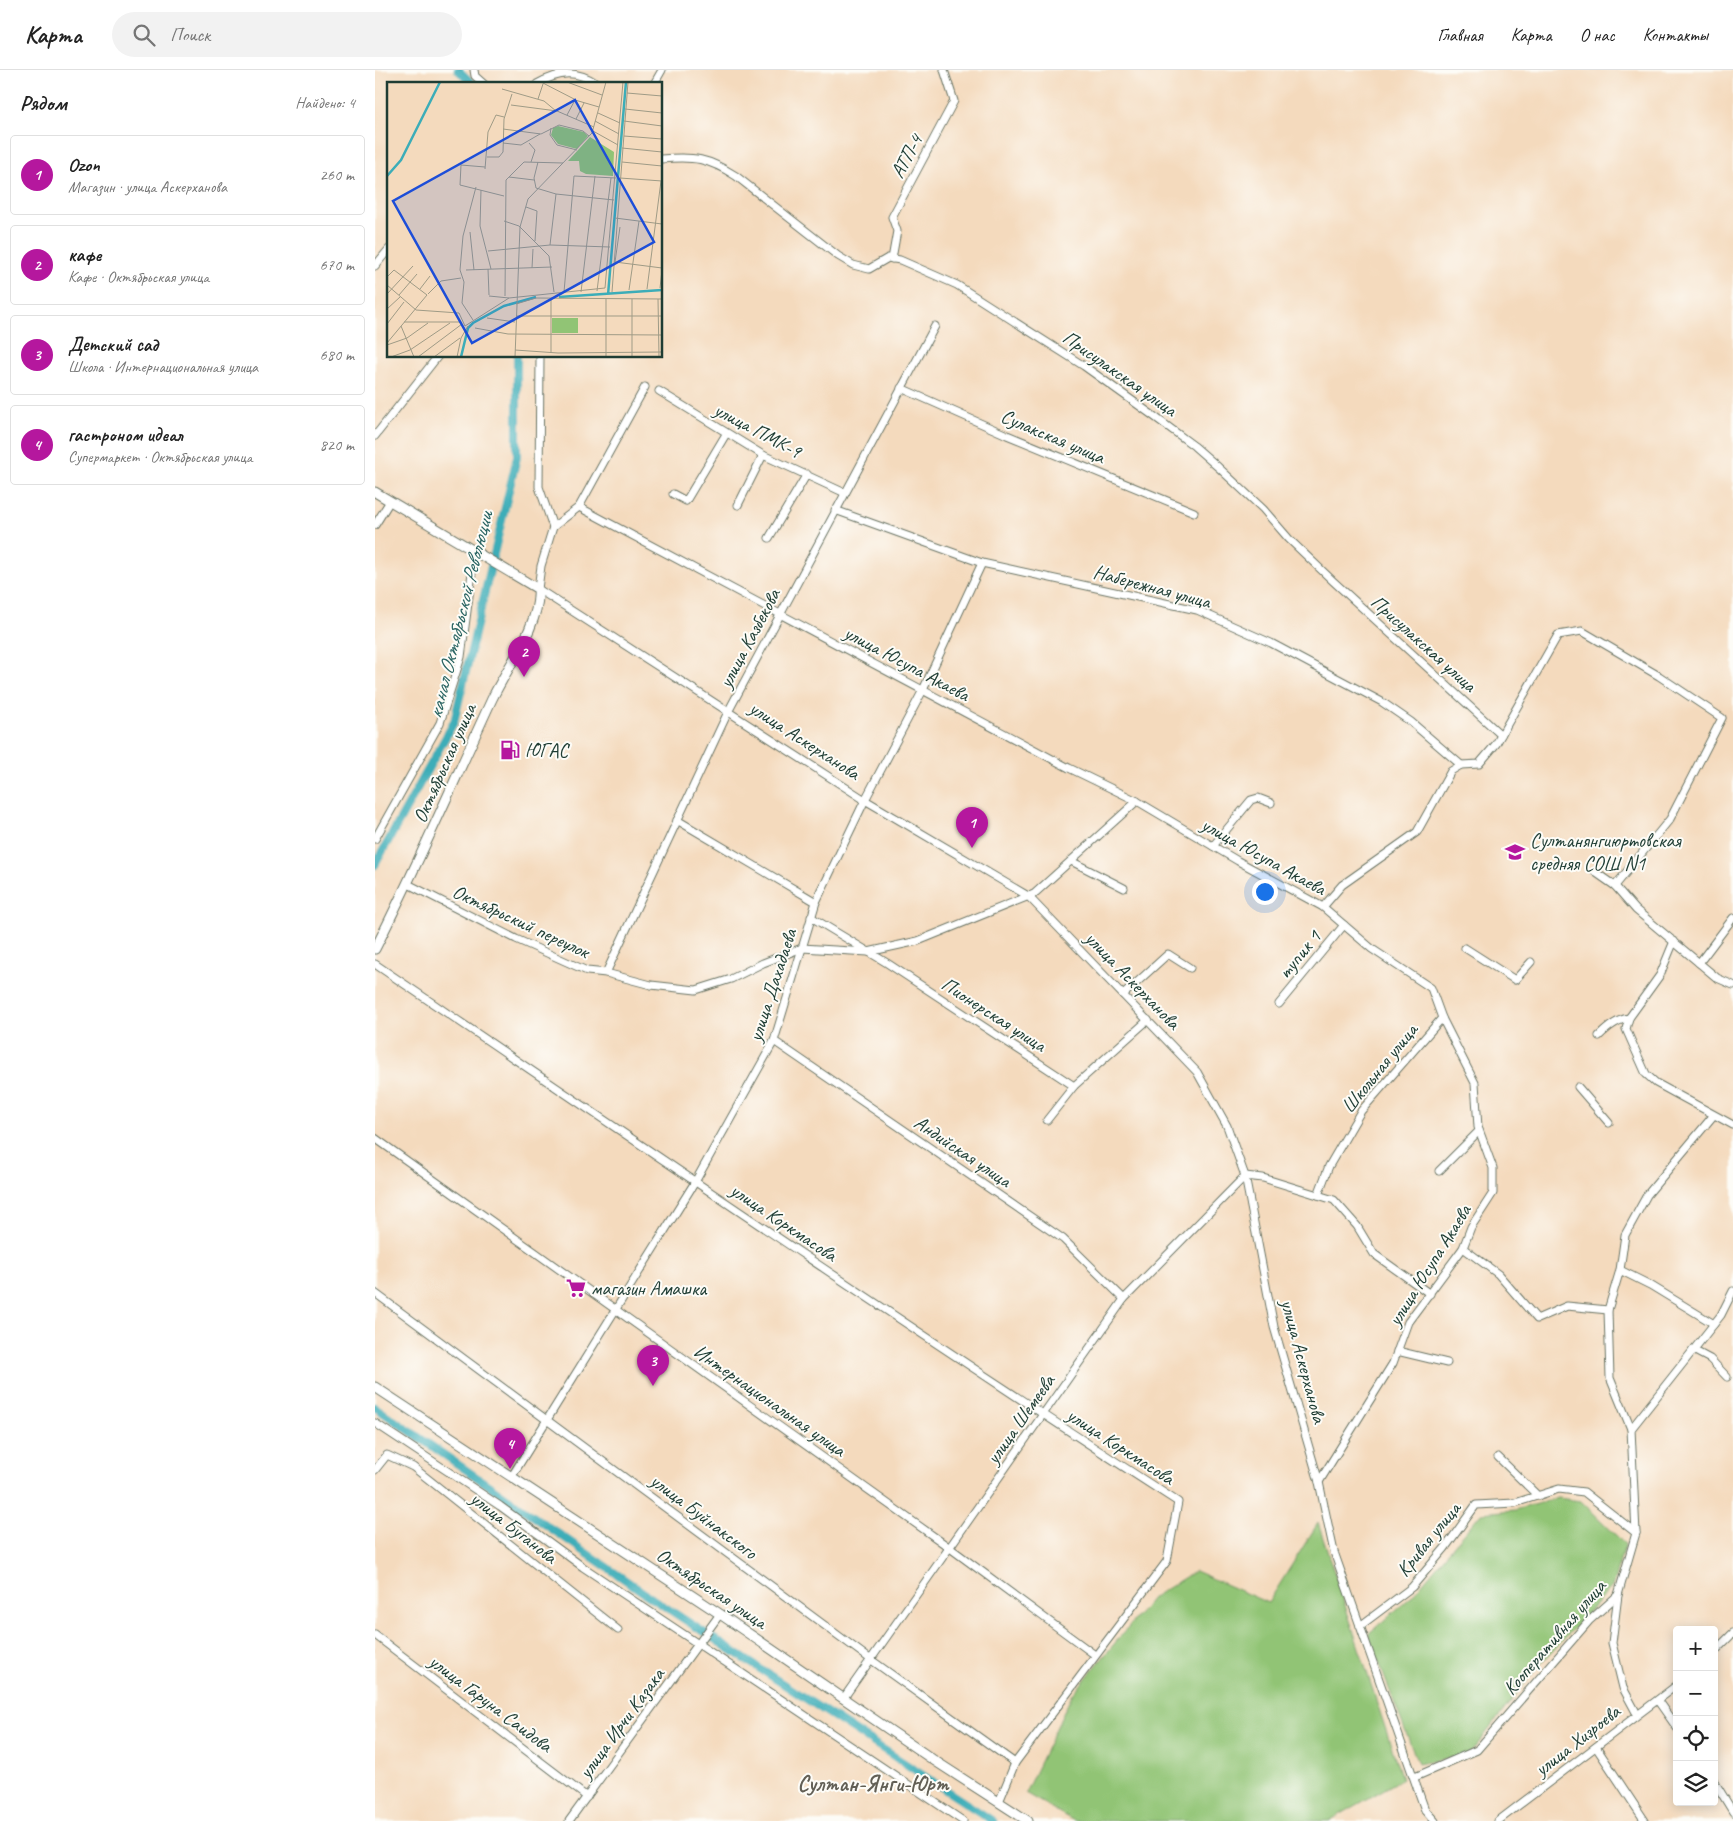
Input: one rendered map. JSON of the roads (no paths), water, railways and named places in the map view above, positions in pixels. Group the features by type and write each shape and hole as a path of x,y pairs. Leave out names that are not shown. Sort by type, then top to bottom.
{"street":[{"path":"474,70 475,76 482,82"},
{"path":"655,82 662,70"},
{"name":"АТП-4","path":"892,259 897,231 892,217 954,101 944,70"},
{"path":"540,82 551,74 570,72 585,75 595,82"},
{"path":"663,159 688,156 718,164 838,256 853,265 869,269 888,258 892,259"},
{"path":"375,266 387,251"},
{"name":"Присулакская улица","path":"892,259 900,260 957,285 1013,319 1084,366 1194,446 1263,509 1289,539 1333,581 1501,735"},
{"name":"улица Казбекова","path":"606,972 728,712 935,326"},
{"path":"375,436 436,358"},
{"path":"540,358 539,487 553,527"},
{"path":"538,589 541,566 553,527 579,506 645,388"},
{"name":"Сулакская улица","path":"901,388 1007,435 1194,512"},
{"name":"улица ПМК-9","path":"659,391 726,434 845,493"},
{"path":"673,494 686,501 726,434"},
{"path":"738,504 763,454"},
{"path":"769,538 807,474"},
{"name":"улица Аскерханова","path":"375,492 538,589 865,800 1028,896 1197,1072 1227,1126 1245,1176 1274,1327 1319,1482 1334,1552 1415,1777 1425,1810 1435,1821"},
{"path":"375,525 390,501"},
{"name":"улица Юсупа Акаева","path":"579,506 1069,768 1137,801 1323,907 1373,948 1431,988 1442,1018 1475,1083 1479,1131 1493,1168 1493,1193 1471,1227 1463,1248 1408,1322 1393,1363 1319,1482"},
{"name":"Набережная улица","path":"835,510 982,563 1197,610 1271,643 1381,702 1411,722 1461,765"},
{"path":"375,838 440,723 461,658 479,553"},
{"name":"улица Дахадаева","path":"513,1476 695,1182 774,1041 816,902 865,800 923,690 982,563"},
{"name":"Октябрьская улица","path":"375,949 408,884 499,684 538,610 538,589"},
{"path":"1323,907 1341,885 1417,832 1451,771 1461,765 1479,764 1501,735 1558,636 1582,632 1659,676 1723,718 1670,819 1615,886"},
{"path":"1213,846 1251,800 1258,798 1271,803"},
{"name":"Октябрьский переулок","path":"408,884 563,961 587,970 606,972 651,985 697,990 731,979 763,963 802,948 868,952 918,941 1034,894 1137,801"},
{"path":"677,820 816,902"},
{"path":"1071,861 1124,888"},
{"path":"1595,872 1615,886 1636,910 1717,978 1733,985"},
{"name":"Пионерская улица","path":"811,917 1074,1086"},
{"path":"1699,963 1733,918"},
{"name":"тупик 1","path":"1279,1004 1344,925"},
{"path":"1674,942 1660,975 1629,1018 1626,1029 1646,1074 1713,1116 1733,1125"},
{"path":"1465,948 1515,980 1531,962"},
{"path":"1123,995 1169,954 1190,968"},
{"name":"улица Коркмасова","path":"375,964 695,1182 1043,1415 1178,1502 1167,1560 1095,1655"},
{"name":"Школьная улица","path":"1318,1195 1329,1166 1361,1111 1442,1018"},
{"path":"1599,1036 1608,1028 1629,1018"},
{"path":"1047,1120 1074,1086 1148,1020"},
{"name":"Андийская улица","path":"774,1041 1063,1239 1123,1299"},
{"path":"1578,1088 1609,1123"},
{"path":"1463,1248 1498,1274 1537,1319 1567,1306 1607,1310 1620,1270 1625,1235 1647,1195 1713,1116"},
{"path":"1439,1171 1479,1131"},
{"name":"Интернациональная улица","path":"375,1138 950,1548 1095,1655"},
{"path":"1245,1176 1263,1178 1334,1200 1343,1209 1374,1254 1430,1294"},
{"name":"улица Шемеева","path":"843,1699 869,1659 950,1548 1123,1299 1245,1176"},
{"path":"1620,1270 1650,1285 1714,1324"},
{"path":"1631,1429 1729,1307 1733,1291"},
{"name":"улица Буйнакского","path":"375,1293 869,1659 1015,1762"},
{"name":"Кооперативная улица","path":"1415,1777 1477,1750 1589,1621 1618,1595 1636,1533 1631,1429 1610,1378 1607,1310"},
{"path":"1693,1350 1710,1360 1727,1377"},
{"path":"1397,1351 1447,1363"},
{"name":"Октябрьская улица","path":"375,1387 513,1476 720,1614 843,1699 1028,1821"},
{"path":"375,1423 963,1821"},
{"name":"улица Буганова","path":"375,1470 387,1455 413,1467 618,1630"},
{"path":"1498,1457 1538,1496"},
{"name":"Кривая улица","path":"1360,1626 1412,1587 1445,1548 1476,1505 1515,1503 1559,1489 1585,1492 1636,1533"},
{"path":"1618,1595 1612,1642 1623,1688 1637,1714"},
{"name":"улица Ирчи Казака","path":"569,1821 720,1614"},
{"name":"улица Гаруна Саидова","path":"375,1635 587,1797"},
{"path":"1718,1649 1732,1638"},
{"path":"999,1802 1015,1762 1095,1655"},
{"name":"улица Хизроева","path":"1498,1821 1673,1688"},
{"path":"1658,1701 1673,1722"},
{"path":"1595,1747 1645,1821"},
{"path":"1718,1788 1733,1812"}],"waterway":[{"name":"канал Октябрьской Революции","path":"458,70 471,82"},
{"name":"канал Октябрьской Революции","path":"375,865 454,722 517,457 517,358"},
{"path":"375,1407 653,1599 993,1821"}],"place":[{"name":"кафе","path":"524,677"},
{"name":"ЮГАС","path":"510,750"},
{"name":"Ozon","path":"972,848"},
{"name":"Султанянгиюртовская средняя СОШ N1","path":"1515,852"},
{"name":"магазин Амашка","path":"576,1288"},
{"name":"Детский сад","path":"653,1386"},
{"name":"гастроном идеал","path":"510,1469"}],"district":[{"name":"Султан-Янги-Юрт","path":"873,1783"}]}
